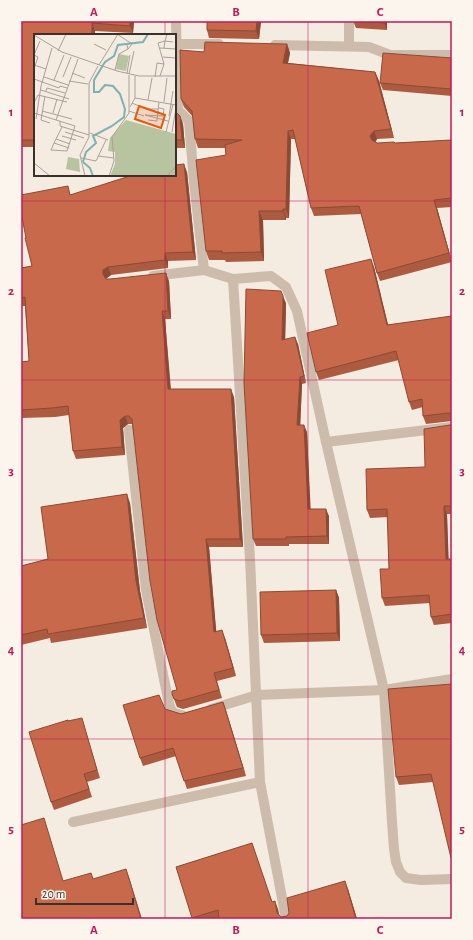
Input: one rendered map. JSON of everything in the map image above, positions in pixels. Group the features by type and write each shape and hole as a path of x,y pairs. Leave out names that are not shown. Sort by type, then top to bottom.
{"street":[{"path":"176,21 178,110 189,121 204,270"},
{"path":"349,21 349,46"},
{"path":"177,44 232,45"},
{"path":"263,45 369,47 390,55 452,55"},
{"path":"142,277 204,270 233,279 271,276 286,287 296,310 384,690 392,822 396,862 400,872 406,878 421,880 452,879"},
{"path":"233,279 250,558 260,782 283,918"},
{"path":"326,442 452,427"},
{"path":"129,430 146,590 169,704 172,712 183,716 257,696 384,690 452,679"},
{"path":"73,822 260,782"}],"building":[{"path":"21,21 130,21 130,26 92,23 92,34 34,34 34,140 21,140"},
{"path":"207,21 257,21 256,31 207,30"},
{"path":"363,21 384,21 384,23"},
{"path":"205,42 287,44 283,63 375,72 391,129 374,131 370,136 372,140 377,143 395,143 452,140 452,198 434,200 449,253 377,273 359,206 311,208 293,130 288,131 286,209 283,209 283,211 259,211 261,252 222,253 222,251 206,251 196,160 226,155 225,145 242,140 195,139 192,111 181,99 180,50 204,52"},
{"path":"383,53 452,58 452,89 380,83"},
{"path":"176,112 180,116 182,140 176,140"},
{"path":"184,164 193,252 165,253 165,260 108,267 103,270 103,274 106,279 110,279 166,273 168,311 162,311 168,389 231,389 240,539 206,539 214,632 222,630 233,668 214,673 219,690 180,701 174,699 172,694 172,691 177,690 157,620 150,581 132,419 129,416 125,416 120,420 122,447 73,451 68,406 21,410 21,362 29,361 25,297 21,298 21,268 32,266 25,238 21,212 21,195 68,186 70,195 130,176 176,176 176,165"},
{"path":"371,259 387,325 452,316 452,414 449,413 423,416 422,399 409,402 396,351 316,372 307,333 338,325 325,270"},
{"path":"246,289 281,291 283,296 282,340 295,337 304,376 300,377 297,425 304,425 308,509 326,509 327,536 286,537 286,539 253,539 244,383"},
{"path":"452,424 452,506 444,506 446,559 452,559 452,614 431,617 429,595 382,598 380,569 389,569 387,509 367,510 366,469 425,467 424,429"},
{"path":"127,494 136,581 144,618 48,634 47,629 21,635 21,566 48,559 41,507"},
{"path":"336,590 337,633 261,635 260,592"},
{"path":"452,684 451,858 431,774 396,777 388,689"},
{"path":"159,695 165,709 181,714 223,702 243,768 184,781 173,748 140,758 123,705"},
{"path":"82,718 97,770 84,774 89,789 51,802 29,732 68,720"},
{"path":"44,818 63,881 91,873 93,879 126,869 141,919 21,919 21,825"},
{"path":"252,843 272,902 275,901 277,913 281,917 287,916 289,913 287,898 345,881 356,919 219,919 218,910 192,918 176,867"}]}
